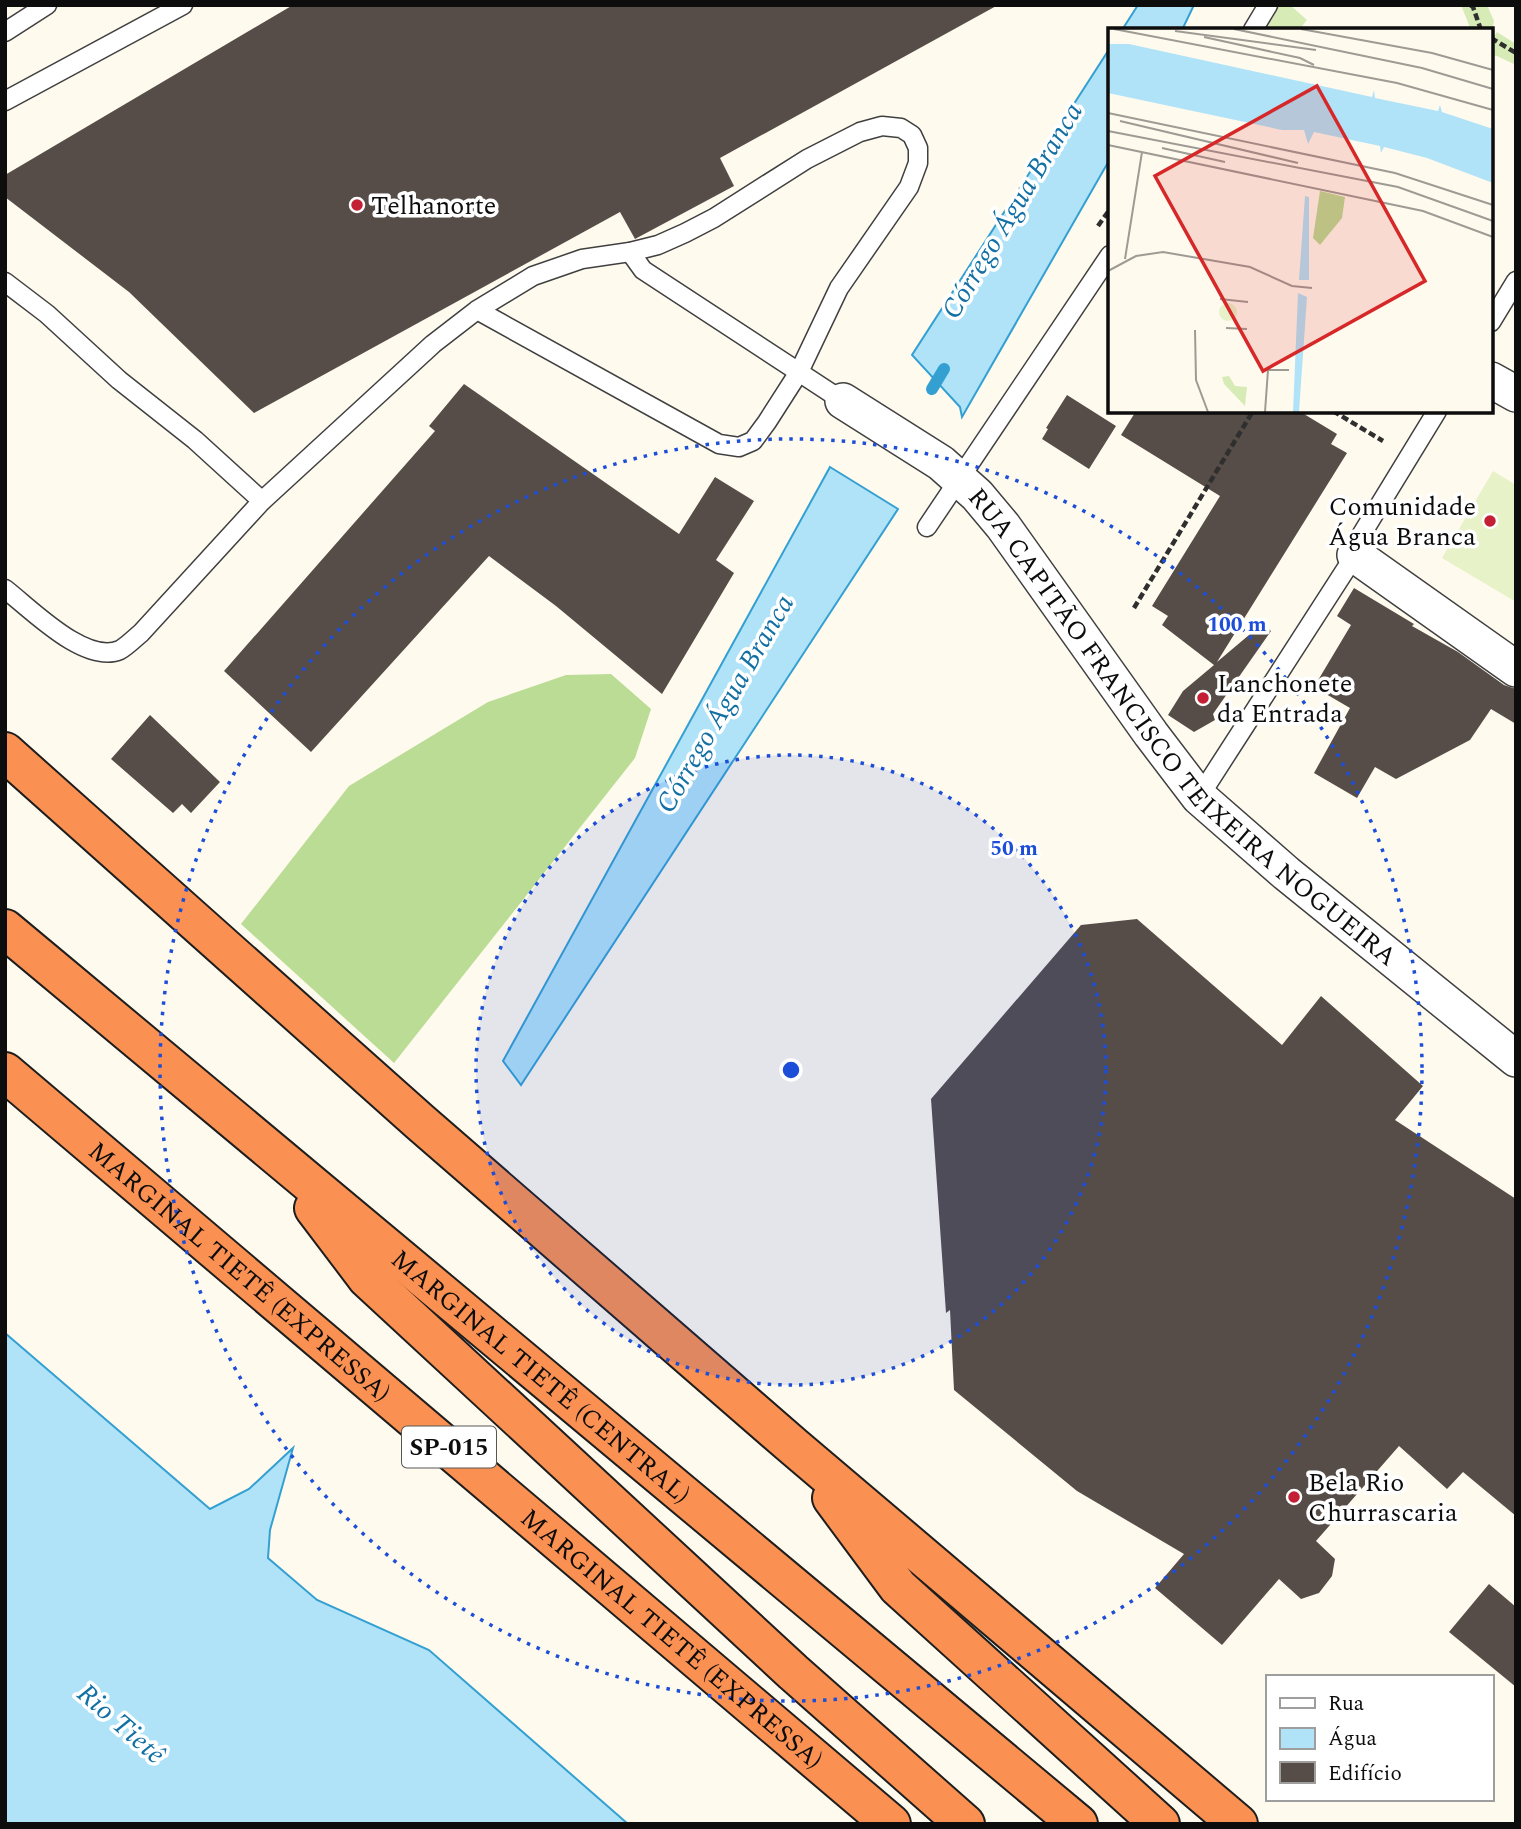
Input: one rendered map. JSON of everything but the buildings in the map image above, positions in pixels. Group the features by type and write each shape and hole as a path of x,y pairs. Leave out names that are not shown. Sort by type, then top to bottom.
{"highway":[{"path":"5,752 420,1122 793,1446 1238,1824"},
{"name":"MARGINAL TIETÊ (CENTRAL)","path":"5,929 1078,1824"},
{"name":"MARGINAL TIETÊ (EXPRESSA)","path":"5,1072 891,1824"},
{"path":"273,1154 367,1278 793,1672 965,1824"},
{"path":"793,1446 898,1587 1160,1824"}],"street":[{"path":"1493,381 1516,394"},
{"name":"RUA CAPITÃO FRANCISCO TEIXEIRA NOGUEIRA","path":"843,401 941,463 961,479 1003,526 1199,797 1286,873 1516,1059"},
{"path":"1355,555 1516,669"}],"lane":[{"path":"5,32 47,5"},
{"path":"5,101 183,5"},
{"path":"1254,28 1268,5"},
{"path":"5,589 78,645 99,653 120,650 141,633 262,501 433,344 477,310 533,276 582,259 630,253 685,233 714,218 807,159 860,132 882,125 901,128 912,135 918,148 918,163 909,187 839,288 799,372 753,441 739,447 719,444 477,310"},
{"path":"630,253 643,270 843,401"},
{"path":"927,527 1108,259"},
{"path":"1493,319 1516,281"},
{"path":"5,282 47,314 119,380 195,440 262,501"},
{"path":"1199,797 1355,555 1360,537 1436,413"}],"path":[{"path":"1470,5 1480,28"},
{"path":"1493,39 1516,54"},
{"path":"1134,608 1252,413"},
{"path":"1336,413 1409,457"}],"green space":[{"path":"1275,5 1290,5 1307,20 1301,28 1261,28"},
{"path":"1461,5 1487,5 1494,21 1493,28 1470,28"},
{"path":"1497,32 1516,44 1516,65 1493,55 1493,38"},
{"name":"Comunidade Água Branca","path":"1493,471 1516,485 1516,602 1442,558"},
{"path":"611,674 651,709 635,758 394,1063 241,924 349,786 488,702 566,675"}],"water":[{"path":"1138,5 1194,5 1183,28 1123,28"},
{"path":"1108,51 1108,162 962,417 960,407 912,355"},
{"path":"830,467 898,509 521,1085 503,1061"},
{"name":"Rio Tietê","path":"5,1333 210,1509 249,1489 293,1448 270,1530 268,1558 317,1600 429,1650 628,1824 5,1824"}],"waterway":[{"name":"Córrego Água Branca","path":"932,389 944,369"}],"place":[{"name":"Telhanorte","path":"357,205"},
{"name":"Comunidade Água Branca","path":"1490,521"},
{"name":"Lanchonete da Entrada","path":"1203,698"},
{"name":"Bela Rio Churrascaria","path":"1294,1497"}]}
